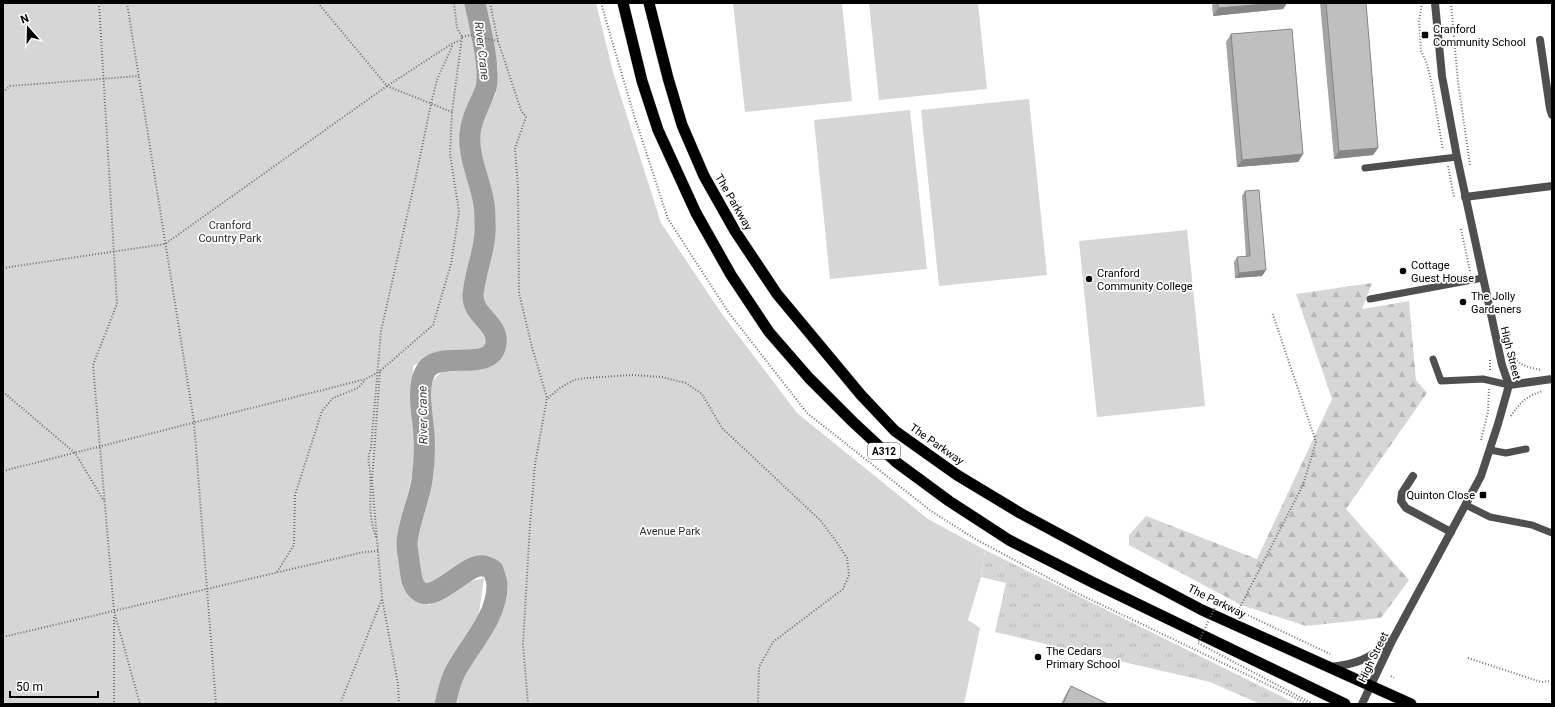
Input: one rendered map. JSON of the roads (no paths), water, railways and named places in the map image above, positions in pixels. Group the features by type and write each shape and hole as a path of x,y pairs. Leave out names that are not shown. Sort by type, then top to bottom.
{"highway":[{"name":"A312","path":"623,3 642,81 658,130 696,213 731,274 769,332 809,378 853,422 896,462 949,501 1009,540 1094,583 1345,704"},
{"name":"The Parkway","path":"649,3 682,125 704,176 735,231 777,294 861,395 895,431 957,475 1020,513 1202,610 1411,704"}],"street":[{"name":"High Street","path":"1365,703 1371,685 1392,641 1481,476 1509,385 1502,365 1457,157 1442,76 1435,3"},
{"path":"1540,40 1552,115"},
{"path":"1465,197 1552,186"},
{"path":"1509,385 1552,378"},
{"path":"1413,476 1402,493 1401,501 1406,508 1451,532"},
{"path":"1327,667 1342,666 1364,660 1392,641"}],"lane":[{"path":"1365,168 1457,157"},
{"path":"1370,300 1483,278"},
{"path":"1433,358 1441,381 1483,379 1509,385"},
{"path":"1490,450 1506,453 1526,449"},
{"path":"1466,505 1490,517 1532,525 1552,533"}],"waterway":[{"name":"River Crane","path":"445,704 455,672 482,630 493,609 497,585 493,570 486,566 481,566 472,568 440,589 425,593 419,591 412,581 407,545 408,534 422,480 424,440 421,383 423,376 427,369 434,364 443,361 476,360 485,357 492,353 496,344 494,330 477,309 473,295 483,249 485,208 474,167 470,134 476,110 486,88 487,79 486,58 475,3"}],"place":[{"name":"Cranford Community School","path":"1425,35"},
{"name":"Cottage Guest House","path":"1403,271"},
{"name":"Cranford Community College","path":"1089,279"},
{"name":"The Jolly Gardeners","path":"1463,302"},
{"name":"Quinton Close","path":"1483,495"},
{"name":"The Cedars Primary School","path":"1038,657"}],"park label":[{"name":"Cranford Country Park","path":"230,231"},
{"name":"Avenue Park","path":"670,531"}]}
